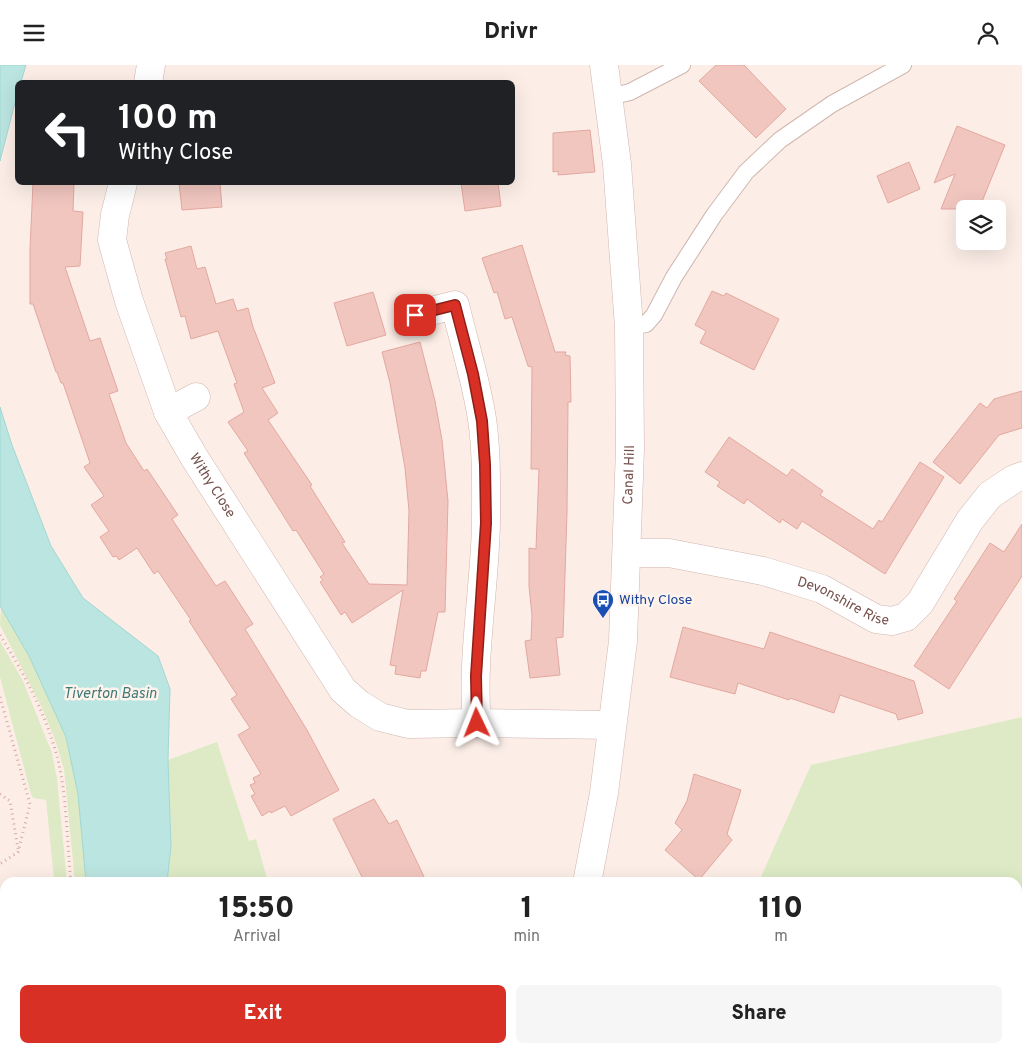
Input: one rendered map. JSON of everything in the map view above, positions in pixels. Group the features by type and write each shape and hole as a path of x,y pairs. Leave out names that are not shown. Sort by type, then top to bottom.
{"street":[{"path":"148,80 151,65"},
{"name":"Canal Hill","path":"588,877 604,793 623,641 630,449 629,327 619,187 604,65"},
{"name":"Withy Close","path":"123,185 115,215 112,240 129,301 168,412 194,457 343,690 359,704 380,717 408,724 612,725"},
{"path":"415,315 455,305 473,374 482,421 486,523 476,676 477,723"},
{"path":"168,412 196,397"},
{"name":"Devonshire Rise","path":"627,553 669,553 763,571 822,589 876,619 892,621 906,617 920,603 970,519 990,495 1014,479 1022,476"}],"lane":[{"path":"609,97 630,92 682,65"},
{"path":"629,327 646,324 654,315 674,277 714,215 746,172 780,140 832,104 904,65"}],"path":[{"path":"0,635 20,668 48,729 58,763 64,792 71,877"},
{"path":"0,697 30,804 18,852 0,864"},
{"path":"0,794 10,801 18,852"}],"green space":[{"path":"1,607 29,656 66,737 78,794 86,877 75,877 64,769 55,740 43,710 0,625"},
{"path":"0,641 23,681 52,753 57,779 67,877 54,877 46,800 33,798 31,794 0,677"},
{"path":"1022,717 1022,877 761,877 811,765"},
{"path":"217,742 249,841 256,839 267,877 168,877 171,846 168,760"}],"water":[{"path":"0,65 26,65 22,80 15,80 15,103 0,161"},
{"name":"Tiverton Basin","path":"0,407 12,445 51,546 83,598 158,656 170,689 168,760 171,846 168,877 86,877 78,794 66,737 29,656 0,606"}],"building":[{"path":"716,65 744,65 786,109 756,138 699,81"},
{"path":"957,126 1005,145 983,200 956,200 956,209 941,209 955,174 934,183"},
{"path":"590,130 595,172 558,175 558,171 553,172 553,133"},
{"path":"909,162 920,189 888,203 877,176"},
{"path":"33,185 74,185 73,211 83,212 80,266 65,267 90,341 100,338 118,391 109,394 126,443 144,471 147,469 178,515 172,519 216,586 225,581 253,624 245,629 307,730 339,790 291,816 285,806 262,816 251,796 255,794 250,785 255,783 253,778 261,774 238,735 250,728 231,699 237,695 189,621 191,620 158,571 154,574 137,548 119,560 116,556 113,557 100,537 109,531 91,505 104,496 84,467 90,463 63,383 61,383 56,372 33,304 30,304"},
{"path":"179,185 220,185 222,207 182,210"},
{"path":"461,185 498,185 501,206 465,211"},
{"path":"522,245 555,352 566,352 565,355 570,356 571,402 568,402 563,637 556,638 560,675 530,678 525,641 531,640 532,616 529,586 529,548 536,549 539,469 531,469 532,367 528,366 512,317 505,319 497,292 494,293 482,258"},
{"path":"191,246 197,269 205,267 216,304 233,299 237,311 248,308 253,327 275,383 262,388 278,413 268,420 312,485 310,486 345,542 342,543 369,584 407,585 409,511 405,468 390,383 382,352 420,342 435,401 442,440 448,501 445,612 438,612 426,671 421,671 420,678 395,674 396,666 390,665 403,590 352,623 345,612 341,615 320,582 323,580 320,577 324,574 296,530 293,531 244,453 248,451 228,422 244,412 234,384 237,383 218,331 191,339 185,316 181,317 165,259 167,259 165,253"},
{"path":"712,291 724,296 726,293 779,319 754,370 700,343 706,331 695,325"},
{"path":"373,292 386,335 347,346 334,303"},
{"path":"1022,391 1022,428 999,435 960,484 933,462 980,403 987,408 994,399"},
{"path":"729,437 787,476 792,469 823,491 820,495 873,529 879,520 882,522 920,462 944,477 885,574 802,521 797,529 782,519 780,523 747,499 744,504 717,486 720,482 705,472"},
{"path":"1022,524 1022,576 949,689 914,666 957,601 954,599 990,543 1004,552"},
{"path":"683,627 764,649 770,632 914,681 923,713 898,720 896,714 840,695 834,713 738,683 735,694 670,677"},
{"path":"694,774 741,790 727,834 732,840 701,877 696,877 665,850 682,830 675,823 687,801"},
{"path":"374,799 389,824 397,820 424,877 362,877 333,819"}],"place":[{"name":"Withy Close","path":"603,619"}],"route":[{"path":"415,315 455,305 473,374 482,421 486,523 476,676 477,723"}]}
